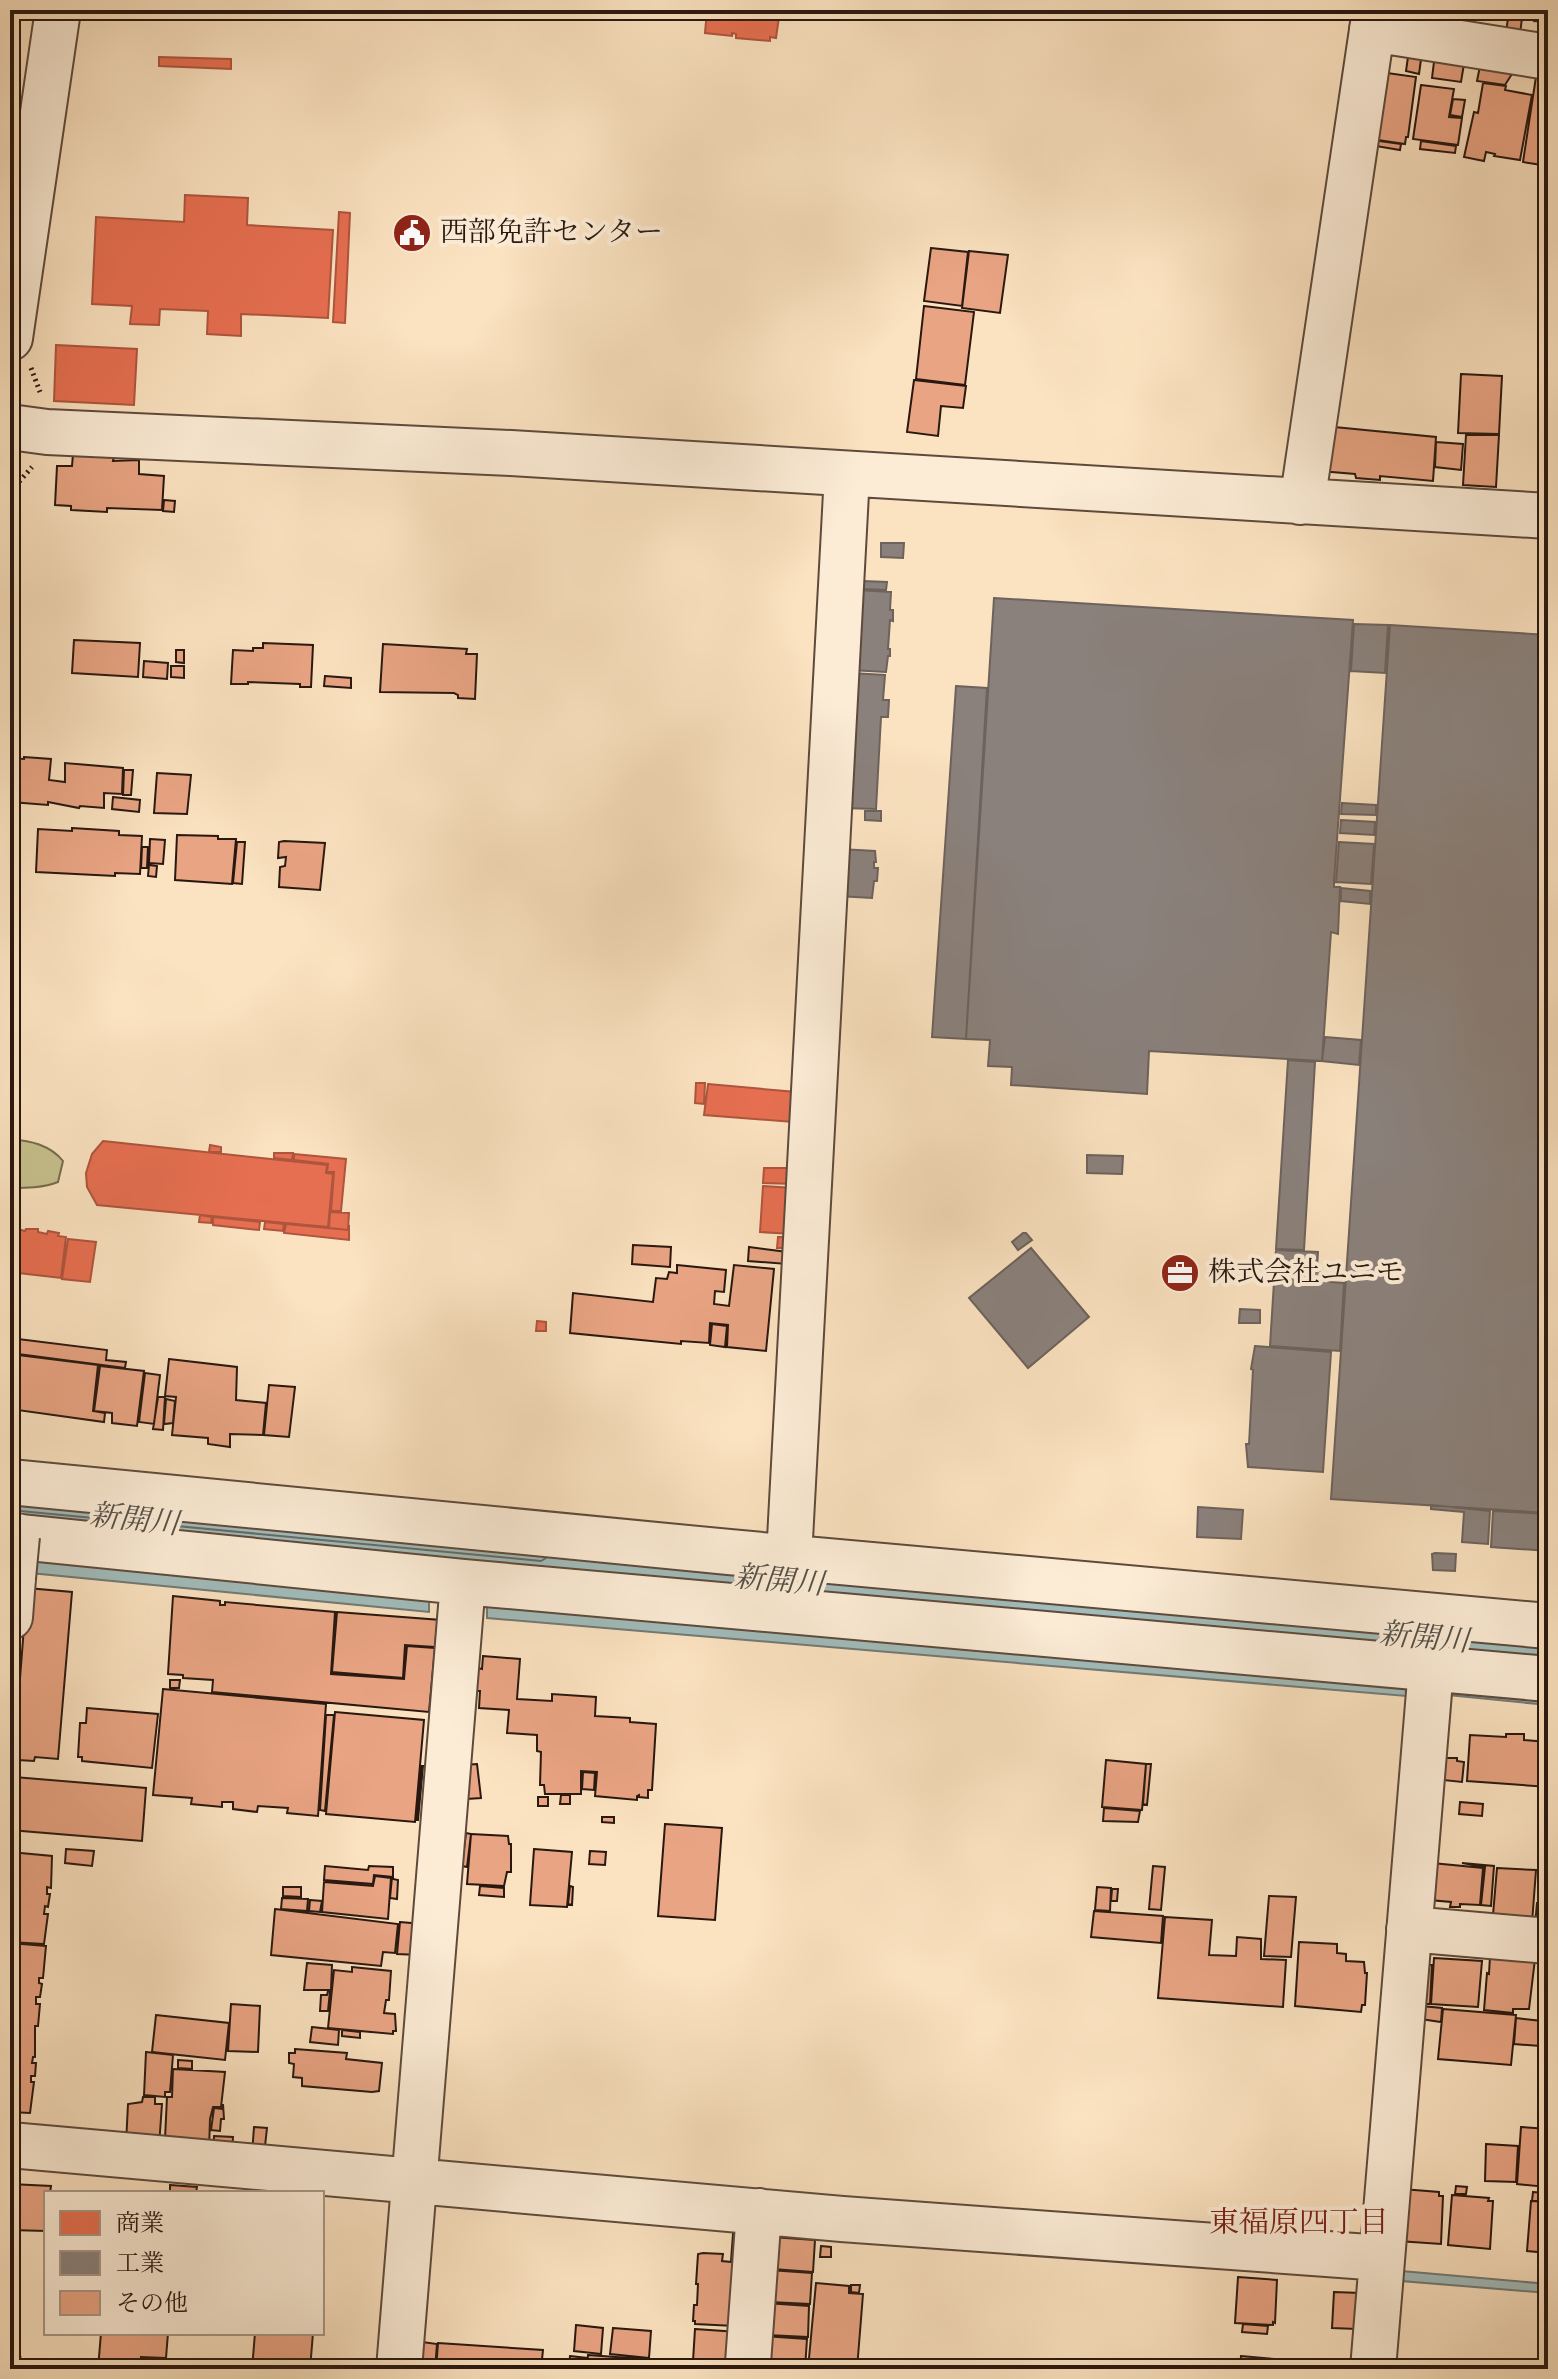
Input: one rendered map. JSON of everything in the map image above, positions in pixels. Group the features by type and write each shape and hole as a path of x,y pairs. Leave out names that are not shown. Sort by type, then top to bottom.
{"street":[{"path":"20,346 58,10"},
{"path":"1300,502 1374,20 1548,57"},
{"path":"10,427 47,432 511,453 1548,516"},
{"path":"789,1558 847,474"},
{"path":"10,1482 789,1558 1548,1626"},
{"path":"13,1567 463,1582 1548,1679"},
{"path":"399,2369 463,1582"},
{"path":"1373,2369 1431,1668"},
{"path":"1409,1929 1548,1941"},
{"path":"10,2145 759,2211 1382,2258"},
{"path":"748,2363 759,2211"}],"path":[{"path":"20,346 42,395"},
{"path":"25,383 37,384"},
{"path":"10,2349 31,2369"}],"shaded area":[{"path":"10,1140 39,1144 58,1156 63,1161 58,1182 41,1187 10,1188"}],"water":[{"name":"新開川","path":"10,1490 1548,1638 1548,1661 10,1517"},
{"path":"10,1554 118,1569 429,1598 429,1612 10,1571"},
{"path":"487,1604 1406,1683 1406,1696 487,1618"},
{"path":"1452,1688 1548,1696 1548,1705 1447,1695"},
{"path":"1390,2270 1548,2284 1548,2293 1389,2280"}],"building: 商業":[{"path":"299,10 497,10 497,18"},
{"path":"707,10 780,10 776,38 770,37 770,41 736,38 736,34 732,33 732,36 705,33"},
{"path":"159,57 231,59 231,69 159,66"},
{"path":"185,195 248,198 247,225 333,230 328,318 241,314 241,336 207,334 208,311 160,309 159,325 130,324 132,306 92,304 96,217 184,222"},
{"path":"339,212 350,213 345,323 333,322"},
{"path":"56,345 137,349 134,405 54,401"},
{"path":"696,1083 705,1083 704,1104 695,1103"},
{"path":"708,1084 796,1092 793,1122 704,1115"},
{"path":"103,1141 327,1165 326,1173 333,1174 328,1227 97,1205 87,1187 86,1173 92,1154"},
{"path":"210,1145 221,1147 221,1152 209,1152"},
{"path":"274,1153 293,1153 292,1160 274,1158"},
{"path":"294,1154 346,1159 341,1211 331,1211 334,1172 327,1172 328,1164 294,1160"},
{"path":"764,1168 794,1168 794,1184 763,1183"},
{"path":"763,1186 794,1188 792,1234 760,1232"},
{"path":"330,1212 349,1213 348,1230 329,1228"},
{"path":"200,1215 212,1217 211,1223 199,1222"},
{"path":"213,1217 260,1222 259,1230 213,1225"},
{"path":"265,1222 284,1224 283,1231 264,1229"},
{"path":"286,1224 348,1230 349,1225 349,1240 284,1233"},
{"path":"10,1227 25,1231 38,1229 38,1232 47,1234 48,1231 66,1237 61,1278 10,1272"},
{"path":"778,1237 790,1237 790,1248 777,1248"},
{"path":"68,1239 96,1242 90,1282 62,1279"},
{"path":"537,1321 546,1322 546,1331 536,1331"}],"building: 工業":[{"path":"881,543 904,543 903,558 881,557"},
{"path":"863,581 887,582 886,590 862,589"},
{"path":"858,590 891,592 893,621 890,620 890,656 886,672 850,670"},
{"path":"994,598 1353,620 1334,881 1334,887 1340,887 1338,934 1331,932 1322,1061 1149,1051 1147,1094 1011,1085 1012,1067 988,1066 990,1040 966,1039"},
{"path":"1354,624 1388,625 1385,673 1351,671"},
{"path":"1390,625 1548,635 1548,1513 1331,1499"},
{"path":"851,673 885,675 883,700 889,700 888,717 881,717 876,809 842,808"},
{"path":"956,686 987,688 966,1039 932,1037"},
{"path":"1342,803 1376,805 1376,815 1341,814"},
{"path":"865,811 881,811 881,821 865,820"},
{"path":"1341,820 1375,822 1374,835 1340,833"},
{"path":"1339,842 1374,844 1371,884 1336,882"},
{"path":"840,849 875,851 874,868 878,868 872,898 837,896"},
{"path":"1341,888 1370,891 1370,904 1341,901"},
{"path":"1325,1037 1361,1040 1359,1065 1322,1061"},
{"path":"1288,1060 1315,1062 1304,1250 1276,1249"},
{"path":"1087,1155 1123,1156 1122,1174 1087,1173"},
{"path":"1023,1233 1032,1240 1018,1250 1012,1242"},
{"path":"1031,1248 1089,1317 1028,1368 969,1298"},
{"path":"1276,1250 1318,1252 1317,1268 1330,1282 1344,1283 1340,1351 1270,1346"},
{"path":"1240,1309 1260,1310 1260,1323 1239,1323"},
{"path":"1255,1346 1331,1352 1323,1472 1248,1467 1246,1444 1249,1444 1251,1369"},
{"path":"1431,1505 1490,1511 1488,1544 1462,1542 1464,1512 1431,1509"},
{"path":"1198,1507 1243,1510 1241,1539 1197,1537"},
{"path":"1493,1511 1548,1514 1548,1551 1491,1547"},
{"path":"1432,1554 1456,1554 1455,1571 1433,1570"}],"building: その他":[{"path":"1402,10 1453,10 1452,20 1402,15"},
{"path":"1456,10 1471,10 1469,25 1454,24"},
{"path":"1509,10 1523,10 1520,34 1506,33"},
{"path":"1535,10 1548,10 1548,22 1534,21"},
{"path":"1409,50 1422,52 1419,74 1406,71"},
{"path":"1435,54 1465,58 1461,82 1432,78"},
{"path":"1481,61 1517,66 1505,85 1477,81"},
{"path":"1537,70 1548,72 1548,166 1523,162"},
{"path":"1373,71 1416,77 1405,144 1364,138"},
{"path":"1483,83 1506,86 1505,90 1532,95 1520,160 1486,152 1484,161 1464,157 1474,112 1478,113"},
{"path":"1421,85 1454,89 1449,117 1462,118 1458,145 1413,139"},
{"path":"1453,99 1465,100 1462,117 1450,115"},
{"path":"1365,139 1401,144 1400,150 1364,144"},
{"path":"1421,141 1456,146 1455,153 1420,149"},
{"path":"931,248 968,252 962,306 924,301"},
{"path":"969,251 1008,255 1000,313 962,308"},
{"path":"924,306 974,312 965,385 916,379"},
{"path":"1461,374 1502,376 1499,434 1458,433"},
{"path":"914,380 966,386 963,408 941,406 938,436 907,432"},
{"path":"1324,426 1436,437 1433,481 1380,476 1380,480 1356,478 1355,474 1320,471"},
{"path":"1466,435 1499,435 1496,487 1463,485"},
{"path":"1436,442 1463,444 1461,470 1435,467"},
{"path":"73,454 114,457 113,461 139,460 139,474 164,476 162,510 107,508 107,512 71,510 71,506 55,505 57,466 72,466"},
{"path":"164,500 175,501 174,512 163,511"},
{"path":"74,640 140,643 138,677 72,673"},
{"path":"263,643 313,645 311,687 248,682 231,684 233,650 253,651 253,648 263,648"},
{"path":"383,644 467,649 466,654 477,654 475,699 458,698 454,693 380,692"},
{"path":"176,650 184,650 184,663 176,662"},
{"path":"144,661 168,663 167,679 143,677"},
{"path":"171,666 184,666 184,678 171,677"},
{"path":"325,676 351,678 351,688 324,686"},
{"path":"10,758 51,759 49,780 65,782 65,763 123,768 122,794 104,793 104,808 11,802"},
{"path":"124,770 133,770 131,795 123,795"},
{"path":"157,773 191,775 187,814 154,813"},
{"path":"113,797 140,800 139,812 112,809"},
{"path":"72,828 142,836 140,874 115,873 115,876 36,872 38,829 72,831"},
{"path":"177,835 236,839 232,884 175,880"},
{"path":"150,839 165,840 163,864 149,863"},
{"path":"237,842 245,842 242,884 233,883"},
{"path":"279,842 325,843 320,890 279,887 280,867 285,866 286,857 278,858"},
{"path":"142,847 148,847 147,868 141,868"},
{"path":"149,865 157,866 156,877 148,876"},
{"path":"633,1245 671,1247 670,1267 632,1264"},
{"path":"749,1247 787,1252 787,1264 748,1261"},
{"path":"677,1265 726,1270 724,1292 715,1291 714,1304 729,1306 734,1265 774,1269 766,1351 727,1347 728,1325 710,1323 709,1343 681,1341 681,1344 570,1333 573,1293 653,1302 656,1278 667,1279 669,1272 677,1273"},
{"path":"712,1324 727,1326 725,1347 710,1345"},
{"path":"10,1338 107,1350 106,1360 126,1362 125,1368 10,1353"},
{"path":"10,1354 98,1365 93,1411 105,1413 104,1422 10,1409"},
{"path":"169,1359 237,1367 236,1400 266,1403 263,1435 230,1434 230,1447 208,1444 208,1438 172,1435 176,1397 165,1396"},
{"path":"100,1366 144,1371 137,1426 112,1423 112,1413 94,1411"},
{"path":"145,1373 160,1375 154,1424 139,1422"},
{"path":"269,1385 295,1387 289,1437 264,1435"},
{"path":"158,1397 165,1397 163,1430 153,1429"},
{"path":"166,1399 175,1401 173,1423 164,1424"},
{"path":"27,1588 72,1592 58,1759 35,1757 34,1761 18,1760 18,1756 14,1756"},
{"path":"173,1596 220,1601 220,1605 225,1605 225,1602 335,1612 331,1674 404,1679 407,1646 435,1648 429,1712 212,1692 213,1680 168,1674"},
{"path":"337,1612 441,1620 441,1625 437,1625 435,1647 405,1645 403,1678 332,1672"},
{"path":"483,1656 520,1659 517,1699 552,1701 552,1694 596,1697 595,1716 630,1718 630,1722 656,1724 652,1790 648,1790 648,1798 639,1795 637,1800 595,1796 597,1772 581,1771 581,1794 545,1794 544,1785 540,1785 541,1752 537,1751 537,1735 507,1733 509,1710 479,1708 480,1691 476,1691 478,1668 482,1669"},
{"path":"170,1680 180,1680 179,1688 170,1688"},
{"path":"163,1689 326,1704 318,1816 287,1813 288,1808 258,1806 257,1812 233,1809 233,1802 222,1802 222,1807 191,1804 192,1798 153,1795"},
{"path":"87,1708 158,1714 152,1768 82,1761 82,1757 78,1757 80,1723 86,1723"},
{"path":"335,1712 424,1720 415,1822 326,1814"},
{"path":"326,1715 334,1715 325,1811 320,1810"},
{"path":"1506,1734 1524,1734 1524,1740 1548,1742 1548,1787 1467,1781 1470,1735 1506,1737"},
{"path":"1441,1758 1457,1758 1457,1761 1464,1762 1462,1782 1433,1779"},
{"path":"1106,1760 1146,1764 1142,1810 1102,1807"},
{"path":"477,1764 481,1798 467,1799 463,1765"},
{"path":"1146,1764 1151,1764 1147,1805 1143,1804"},
{"path":"421,1766 423,1766 416,1820"},
{"path":"583,1772 595,1773 594,1790 582,1789"},
{"path":"14,1777 146,1788 142,1841 10,1830"},
{"path":"561,1795 570,1795 570,1804 560,1804"},
{"path":"538,1797 548,1797 548,1806 538,1806"},
{"path":"1460,1802 1483,1804 1482,1816 1459,1814"},
{"path":"1104,1808 1140,1811 1138,1822 1103,1821"},
{"path":"602,1817 614,1817 614,1823 602,1822"},
{"path":"665,1824 722,1828 715,1920 658,1916"},
{"path":"466,1833 471,1834 467,1867 462,1866"},
{"path":"471,1834 508,1836 511,1872 507,1872 504,1886 467,1884"},
{"path":"66,1849 94,1851 92,1866 65,1863"},
{"path":"534,1849 572,1852 567,1907 530,1905"},
{"path":"590,1851 606,1852 605,1865 589,1864"},
{"path":"10,1852 52,1856 51,1888 47,1887 47,1894 50,1894 44,1914 48,1914 44,1944 10,1942"},
{"path":"1432,1863 1483,1868 1480,1905 1450,1907 1451,1902 1429,1900"},
{"path":"1462,1863 1494,1866 1491,1906 1481,1905 1485,1867"},
{"path":"325,1866 368,1870 369,1866 393,1867 393,1879 398,1880 397,1899 390,1898 392,1877 374,1875 373,1884 324,1880"},
{"path":"1153,1866 1165,1867 1161,1910 1149,1909"},
{"path":"1497,1868 1536,1870 1532,1923 1502,1922 1502,1915 1493,1915"},
{"path":"375,1876 391,1878 388,1919 322,1912 324,1882 373,1886"},
{"path":"480,1886 504,1888 504,1897 479,1895"},
{"path":"570,1886 573,1887 572,1905 568,1904"},
{"path":"283,1887 301,1887 301,1897 283,1896"},
{"path":"1097,1887 1111,1888 1110,1911 1095,1910"},
{"path":"1112,1889 1118,1889 1117,1901 1111,1901"},
{"path":"1269,1896 1296,1897 1291,1957 1264,1956"},
{"path":"282,1898 308,1899 307,1911 281,1909"},
{"path":"310,1900 322,1901 320,1912 309,1911"},
{"path":"1537,1903 1548,1904 1548,1927 1535,1925"},
{"path":"275,1909 398,1924 395,1953 383,1952 381,1966 271,1955"},
{"path":"1094,1911 1163,1916 1161,1943 1091,1937"},
{"path":"1165,1917 1212,1920 1209,1955 1236,1956 1237,1937 1261,1939 1261,1959 1286,1960 1283,2007 1158,1998"},
{"path":"400,1922 422,1924 419,1955 397,1954"},
{"path":"1299,1942 1337,1944 1337,1953 1346,1954 1346,1961 1364,1962 1367,1973 1365,2005 1362,2005 1361,2012 1295,2006"},
{"path":"10,1943 46,1946 43,1978 39,1978 42,1984 40,1997 36,1997 36,2004 40,2004 38,2026 35,2026 35,2057 32,2063 36,2063 35,2076 31,2076 31,2082 34,2082 30,2113 10,2112"},
{"path":"1490,1956 1535,1959 1529,2009 1513,2009 1513,2013 1484,2010"},
{"path":"1434,1958 1482,1961 1478,2007 1431,2004"},
{"path":"1548,1961 1548,2014 1540,2014 1542,1991 1545,1991"},
{"path":"307,1963 332,1965 331,1990 304,1990"},
{"path":"1422,1965 1432,1965 1430,2004 1420,2004"},
{"path":"352,1967 391,1971 389,2000 386,2000 384,2013 395,2014 396,2031 393,2034 328,2028 334,1970 352,1972"},
{"path":"328,1991 328,2011 320,2011 321,1995 327,1995"},
{"path":"231,2004 260,2006 258,2052 228,2051"},
{"path":"1421,2006 1442,2008 1441,2022 1420,2019"},
{"path":"1443,2009 1516,2015 1511,2065 1438,2059"},
{"path":"156,2015 229,2023 225,2060 152,2052"},
{"path":"1516,2018 1542,2021 1540,2046 1514,2044"},
{"path":"312,2027 339,2030 338,2045 310,2042"},
{"path":"342,2030 360,2032 360,2038 342,2036"},
{"path":"295,2049 347,2053 346,2059 382,2063 379,2091 302,2086 302,2078 293,2077 294,2064 289,2063 289,2053 295,2053"},
{"path":"146,2052 173,2055 170,2092 165,2092 165,2097 144,2095"},
{"path":"178,2060 192,2061 192,2069 178,2068"},
{"path":"173,2069 225,2072 221,2107 213,2107 210,2119 209,2150 165,2139 167,2097 172,2097"},
{"path":"143,2097 155,2097 155,2104 162,2104 159,2146 126,2144 128,2104 142,2102"},
{"path":"223,2104 224,2119 221,2119 220,2131 211,2130 214,2108 222,2109"},
{"path":"254,2127 267,2128 264,2155 252,2154"},
{"path":"1521,2127 1548,2129 1547,2187 1517,2184"},
{"path":"214,2136 233,2137 232,2152 213,2151"},
{"path":"1486,2144 1518,2146 1516,2182 1485,2181"},
{"path":"10,2184 51,2186 50,2191 44,2191 44,2231 10,2230"},
{"path":"170,2185 197,2187 196,2191 170,2191"},
{"path":"1456,2186 1467,2187 1466,2194 1455,2194"},
{"path":"1402,2189 1439,2192 1439,2196 1443,2196 1441,2244 1398,2241"},
{"path":"1533,2192 1545,2193 1545,2201 1532,2201"},
{"path":"1452,2195 1493,2201 1490,2249 1448,2245"},
{"path":"1531,2201 1548,2202 1548,2253 1527,2251"},
{"path":"733,2234 747,2235 742,2262 731,2261"},
{"path":"772,2237 815,2240 813,2272 773,2269"},
{"path":"821,2246 831,2247 831,2257 820,2257"},
{"path":"698,2254 723,2254 722,2261 741,2263 735,2326 695,2324 693,2321 694,2305 697,2305"},
{"path":"769,2270 812,2273 810,2304 770,2302"},
{"path":"1238,2277 1277,2280 1273,2325 1235,2323"},
{"path":"816,2283 849,2286 849,2293 863,2294 857,2369 808,2369"},
{"path":"851,2285 860,2285 859,2293 851,2292"},
{"path":"1334,2292 1360,2293 1357,2329 1332,2328"},
{"path":"766,2303 809,2306 808,2337 767,2335"},
{"path":"1243,2324 1268,2326 1267,2334 1242,2332"},
{"path":"576,2325 603,2328 601,2354 574,2351"},
{"path":"613,2328 651,2331 649,2358 610,2354"},
{"path":"695,2329 738,2332 732,2364 693,2361"},
{"path":"101,2335 168,2335 166,2358 141,2357 141,2361 127,2360 126,2369 98,2369"},
{"path":"255,2335 313,2335 310,2369 252,2369"},
{"path":"763,2336 807,2339 805,2369 765,2367"},
{"path":"415,2341 437,2344 435,2369 413,2369"},
{"path":"438,2343 543,2350 541,2369 436,2369"},
{"path":"588,2355 684,2362 684,2369 587,2369"},
{"path":"570,2356 587,2358 586,2369 569,2369"},
{"path":"1241,2356 1274,2359 1273,2369 1240,2369"},
{"path":"187,2359 196,2359 196,2368 187,2368"},
{"path":"312,2359 319,2360 318,2369 311,2369"},
{"path":"1290,2361 1322,2363 1322,2369 1289,2369"},
{"path":"692,2363 735,2366 735,2369 692,2369"}],"place":[{"name":"西部免許センター","path":"412,233"},
{"name":"株式会社ユニモ","path":"1180,1273"}],"district":[{"name":"東福原四丁目","path":"1299,2224"}]}
